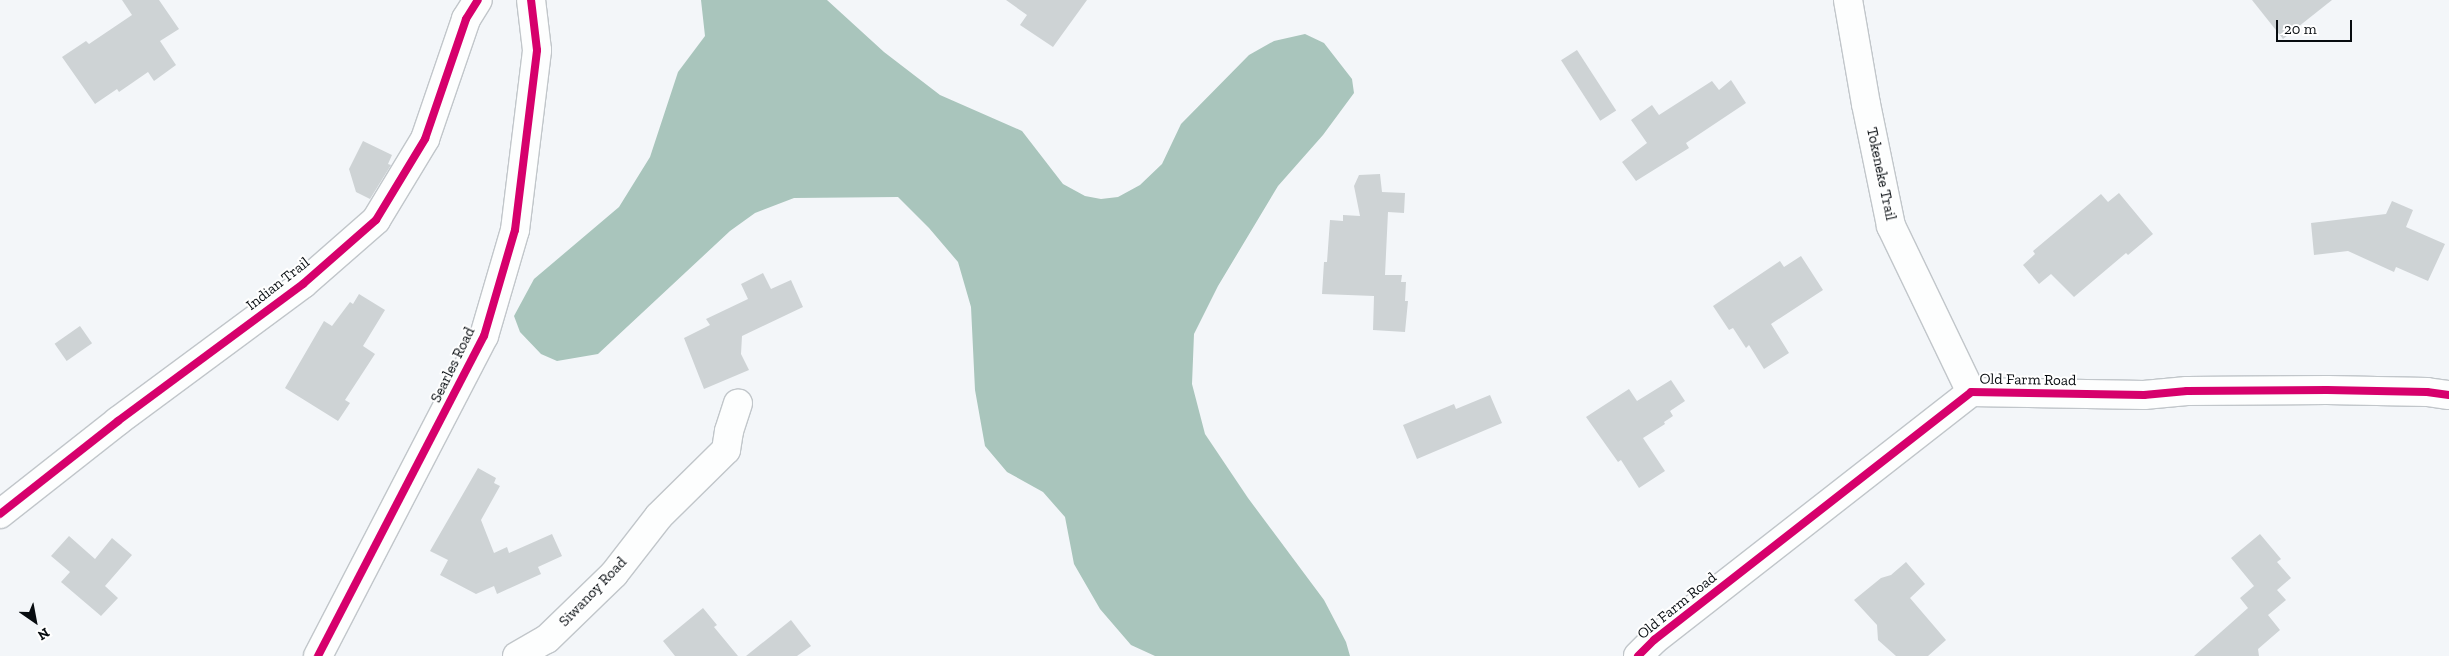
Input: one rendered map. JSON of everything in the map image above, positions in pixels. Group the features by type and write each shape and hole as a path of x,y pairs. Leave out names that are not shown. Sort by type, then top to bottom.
{"street":[{"name":"Indian Trail","path":"0,514 118,421 303,284 376,220 425,140 466,20 478,0"},
{"name":"Searles Road","path":"318,656 484,336 515,230 537,50 531,0"},
{"name":"Tokeneke Trail","path":"1848,0 1868,112 1892,226 1971,392"},
{"name":"Old Farm Road","path":"1653,651 1971,392 2144,395 2187,391 2327,390 2428,392 2449,395"},
{"name":"Siwanoy Road","path":"517,656 546,639 614,574 659,516 726,450 738,403"}],"shaded area":[{"path":"701,0 827,0 884,52 940,95 1022,131 1063,184 1085,196 1101,199 1118,197 1140,185 1162,164 1181,124 1249,55 1274,41 1305,34 1324,43 1352,79 1354,93 1323,135 1278,186 1218,286 1194,334 1192,384 1205,434 1248,498 1324,600 1346,642 1350,656 1155,656 1131,645 1100,609 1074,564 1065,517 1043,492 1007,472 985,446 975,390 971,307 958,262 929,228 898,197 794,198 755,213 730,231 598,354 557,361 541,354 520,332 514,316 534,279 619,207 650,157 678,72 705,36"}],"building":[{"path":"122,0 159,0 179,29 160,41 176,65 154,81 148,72 119,92 117,89 95,104 62,57 86,41 89,44 132,15"},
{"path":"1006,0 1087,0 1053,47 1020,25 1027,15"},
{"path":"2252,0 2332,0 2283,39"},
{"path":"1577,50 1616,110 1600,121 1561,60"},
{"path":"1731,80 1746,103 1686,143 1689,148 1636,181 1622,162 1647,143 1631,120 1652,105 1659,115 1712,81 1719,90"},
{"path":"363,141 392,155 388,164 391,165 370,199 356,192 349,169"},
{"path":"1380,174 1382,192 1405,193 1404,213 1388,212 1385,275 1402,275 1401,282 1406,282 1405,301 1408,301 1405,332 1373,330 1374,296 1322,294 1324,262 1327,262 1330,220 1343,221 1343,215 1360,216 1354,186 1359,175"},
{"path":"2119,193 2153,234 2128,255 2126,253 2074,297 2051,274 2039,284 2023,265 2035,254 2033,251 2101,194 2108,202"},
{"path":"2392,201 2413,210 2406,227 2445,244 2428,281 2396,267 2394,272 2348,251 2314,255 2311,223 2386,214"},
{"path":"1801,256 1823,290 1771,324 1789,353 1764,369 1749,345 1746,348 1733,328 1729,330 1713,306 1780,261 1784,267"},
{"path":"763,273 771,289 791,280 803,307 742,336 741,354 749,370 704,389 684,338 710,325 706,319 748,299 741,284"},
{"path":"359,294 385,310 363,346 375,354 345,400 350,403 338,421 285,388 324,321 332,326 350,302 353,304"},
{"path":"80,326 92,343 67,361 55,344"},
{"path":"1671,380 1685,401 1670,411 1673,416 1664,422 1665,424 1643,438 1665,471 1639,488 1621,460 1618,462 1586,417 1629,389 1637,401"},
{"path":"1490,395 1502,423 1417,459 1403,425 1454,404 1456,409"},
{"path":"478,468 496,478 494,483 500,486 481,520 494,553 507,547 509,553 552,534 562,556 538,567 541,574 497,594 494,586 476,594 440,575 448,560 430,551"},
{"path":"2260,534 2281,559 2277,562 2291,578 2277,590 2286,600 2268,615 2280,630 2258,649 2259,656 2194,656 2248,608 2240,598 2254,586 2231,558"},
{"path":"69,536 95,559 112,538 132,555 105,586 118,598 101,616 61,582 70,572 51,556"},
{"path":"1906,562 1925,584 1910,598 1946,640 1928,656 1896,656 1878,640 1877,625 1854,600 1881,578 1891,575"},
{"path":"703,608 717,625 714,627 738,656 675,656 663,641"},
{"path":"791,620 811,646 797,656 746,656"}],"cycle path":[{"path":"0,514 118,421 303,284 376,220 425,139 466,19 478,0"},
{"path":"318,656 484,336 515,230 537,50 531,0"},
{"path":"1638,656 1654,640 1971,392 2144,395 2187,391 2327,390 2427,392 2449,395"}]}
